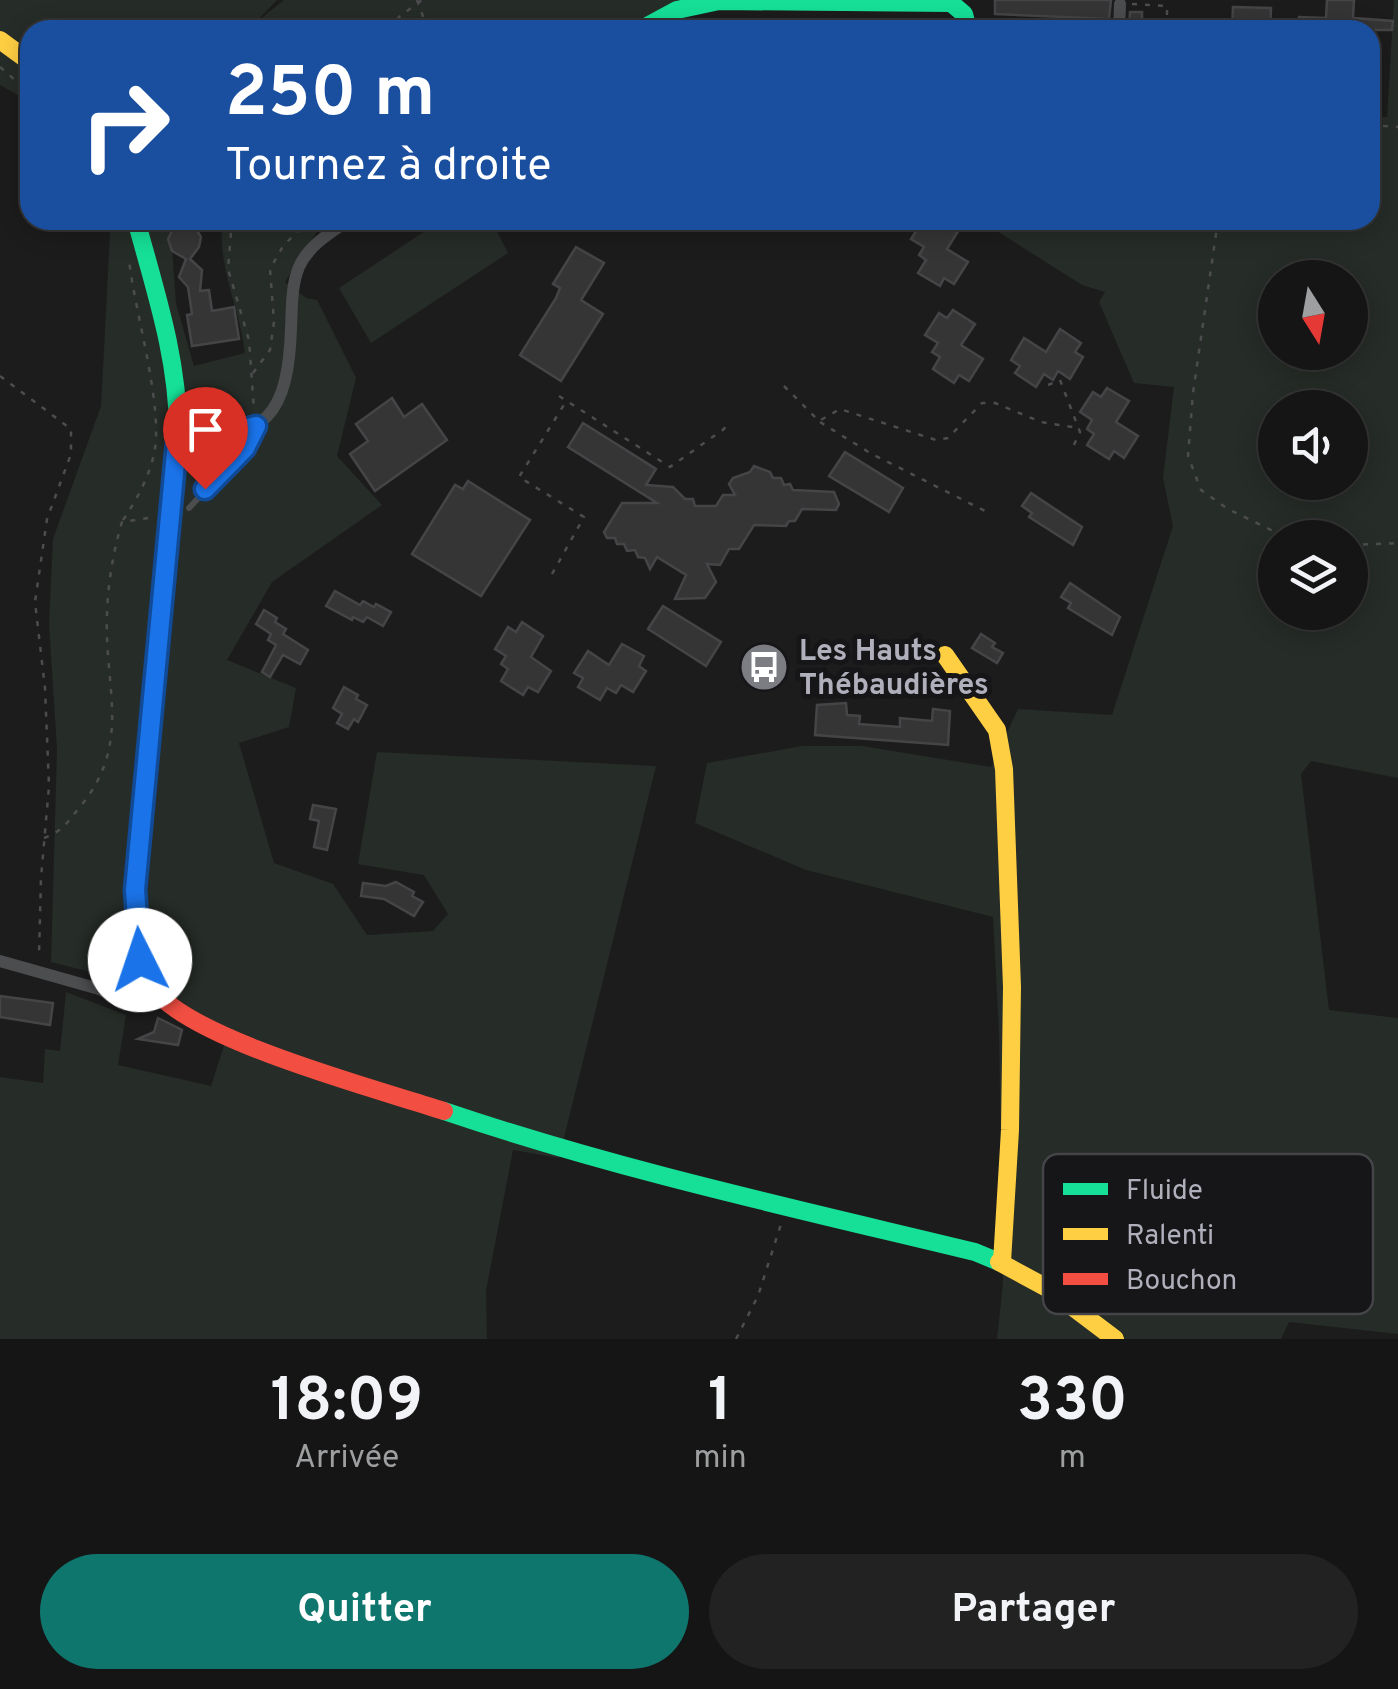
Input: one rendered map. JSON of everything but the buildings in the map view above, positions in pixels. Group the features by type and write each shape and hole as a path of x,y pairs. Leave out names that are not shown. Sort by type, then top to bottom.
{"main road":[{"path":"655,20 691,3 718,1 952,3 962,9 968,20"},
{"path":"139,230 178,391 178,431 135,890 138,946 144,972 158,994 196,1025 237,1042 540,1144 638,1171 934,1240 1002,1262 1043,1286"},
{"path":"945,655 997,730 1004,769 1012,987 1010,1130 1002,1262"},
{"path":"1084,1314 1116,1339"}],"street":[{"path":"1119,20 1120,4"},
{"path":"178,431 227,434 256,426 277,406 289,370 292,302 300,263 334,230"},
{"path":"0,960 120,998 146,999 158,994"},
{"path":"100,989 144,972"}],"lane":[{"path":"189,508 245,448 256,426"}],"path":[{"path":"397,20 419,1"},
{"path":"1120,4 1167,6 1167,20"},
{"path":"0,67 20,84"},
{"path":"231,230 228,269 249,340 256,426"},
{"path":"251,376 270,350 274,322 270,269 283,246 298,230"},
{"path":"1217,230 1188,456 1200,490 1258,524"},
{"path":"44,838 59,832 105,773 114,696 108,600 115,544 154,456 157,424 128,257"},
{"path":"0,376 71,429 71,454 47,519 35,602 48,786 39,972"},
{"path":"1048,385 1060,380 1080,432 1072,449"},
{"path":"784,386 819,422 870,453 989,513"},
{"path":"560,396 670,467 724,430 727,423"},
{"path":"552,574 584,518 519,476 567,400"},
{"path":"819,422 840,409 936,440 948,438 976,406 996,403 1041,422 1078,428"},
{"path":"122,522 170,517"},
{"path":"1368,544 1398,543"},
{"path":"736,1339 758,1296 787,1205"}],"shaded area":[{"path":"0,0 277,0 258,20 20,20 20,96 0,85"},
{"path":"284,0 682,0 648,20 259,20"},
{"path":"1394,0 1398,0 1398,778 1311,761 1301,774 1329,1010 1398,1018 1398,1334 1289,1322 1281,1339 997,1339 1003,1283 993,917 806,870 695,823 707,763 802,746 862,746 991,767 1018,709 1112,715 1173,526 1163,478 1174,387 1134,383 1099,302 1105,292 1082,285 995,230 1380,230 1380,117 1387,117"},
{"path":"109,230 171,230 176,304 194,366 245,353 223,255 222,230 321,230 285,282 306,298 317,300 356,378 337,456 382,505 272,582 227,660 296,688 289,727 239,743 274,863 333,884 367,935 433,931 448,914 424,875 358,864 377,752 656,766 559,1158 513,1150 486,1291 487,1339 0,1339 0,1077 43,1083 45,1049 60,1051 66,992 126,1015 118,1065 211,1086 229,1030 173,1001 146,955 106,976 51,962 57,749 49,624 53,539 101,406"},
{"path":"427,230 496,230 508,253 371,343 339,288"}],"traffic: fast":[{"path":"658,20 677,10 719,1 951,3 966,20"},
{"path":"139,230 170,351 178,431 140,841"},
{"path":"444,1111 642,1170 975,1252 999,1262"}],"traffic: slow":[{"path":"0,40 20,55"},
{"path":"945,655 997,730 1004,769 1012,987 1010,1130 1002,1262"},
{"path":"999,1262 1043,1286"},
{"path":"1082,1314 1115,1339"}],"traffic: jam":[{"path":"140,841 135,914 139,951 151,985 170,1005 240,1043 444,1111"}],"place":[{"name":"Les Hauts Thébaudières","path":"764,667"}],"route":[{"path":"140,960 135,890 178,431 227,434 256,426 245,448 205,489"}]}
